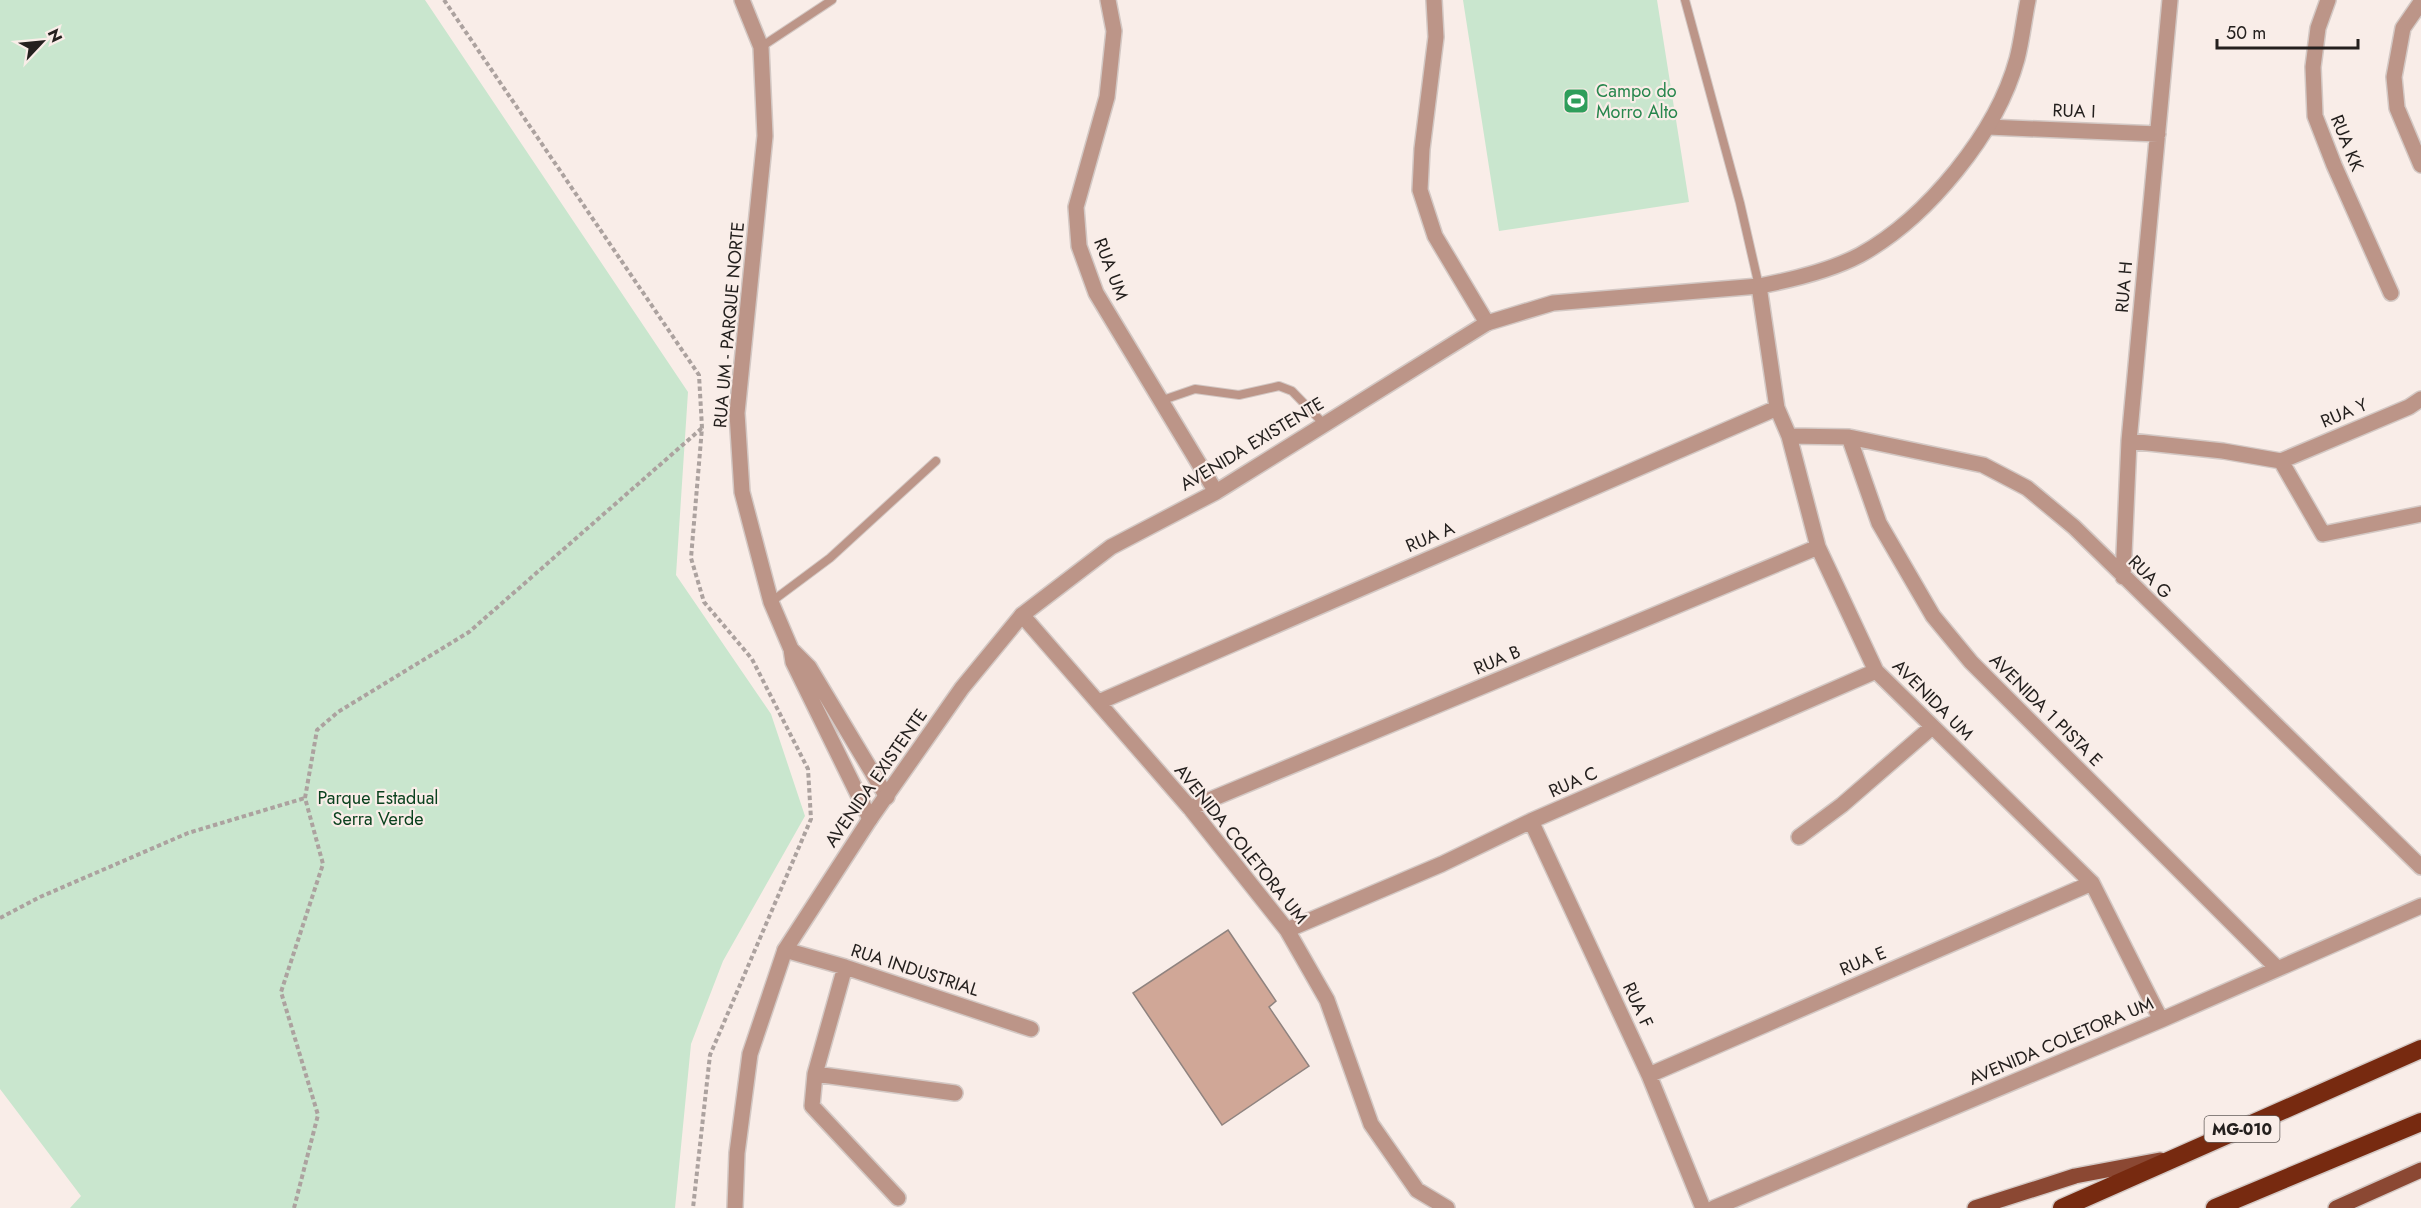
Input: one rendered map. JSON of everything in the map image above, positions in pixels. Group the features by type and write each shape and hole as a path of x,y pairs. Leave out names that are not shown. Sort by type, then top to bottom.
{"highway":[{"name":"MG-010","path":"2062,1208 2421,1049"},
{"path":"2215,1208 2421,1122"}],"main road":[{"path":"1975,1208 2075,1176 2183,1155"},
{"path":"2336,1208 2421,1170"}],"street":[{"name":"RUA UM - PARQUE NORTE","path":"742,0 761,47 765,136 737,413 742,492 771,602 791,649 793,662 870,819"},
{"name":"RUA UM","path":"1107,0 1114,31 1107,97 1076,207 1079,246 1095,293 1216,492"},
{"path":"1434,0 1436,37 1422,149 1420,190 1435,236 1487,323"},
{"name":"AVENIDA EXISTENTE","path":"735,1208 737,1153 750,1054 785,950 870,819 962,688 1023,615 1111,548 1216,492 1487,323 1553,303 1759,286 1791,280 1859,255 1903,224 1954,175 1988,127 2016,60 2028,0"},
{"name":"RUA H","path":"2123,578 2129,441 2170,0"},
{"name":"RUA KK","path":"2328,0 2318,28 2313,67 2315,116 2334,165 2391,293"},
{"path":"2421,2 2403,27 2394,76 2397,108 2421,165"},
{"name":"RUA I","path":"1988,127 2158,134"},
{"name":"AVENIDA UM","path":"1759,286 1777,408 1789,436 1818,547 1876,671 2091,883 2161,1020"},
{"name":"RUA Y","path":"2281,461 2409,407 2421,399"},
{"name":"RUA A","path":"1099,702 1777,408"},
{"name":"RUA G","path":"1789,436 1849,437 1983,465 2027,488 2074,527 2123,578 2421,867"},
{"name":"AVENIDA 1 PISTA E","path":"1849,437 1879,523 1933,616 1971,662 2277,968"},
{"path":"2129,441 2223,451 2281,461 2323,534 2421,514"},
{"name":"RUA B","path":"1190,808 1818,547"},
{"name":"AVENIDA COLETORA UM","path":"1023,615 1190,808 1287,930 1327,1000 1371,1124 1417,1190 1447,1208"},
{"name":"RUA UM - PARQUE NORTE","path":"791,649 809,667 887,797"},
{"name":"RUA C","path":"1287,930 1442,864 1532,821 1876,671"},
{"path":"1799,837 1842,805 1932,727"},
{"name":"RUA F","path":"1532,821 1649,1075 1703,1208"},
{"name":"RUA E","path":"1649,1075 2091,883"},
{"name":"AVENIDA COLETORA UM","path":"1714,1208 2161,1020 2421,906"},
{"name":"RUA INDUSTRIAL","path":"785,950 845,967 1031,1029"},
{"path":"845,967 815,1074 812,1107 898,1198"},
{"path":"815,1074 955,1093"}],"lane":[{"path":"761,47 832,0"},
{"path":"1685,0 1740,203 1759,286"},
{"path":"1160,401 1195,389 1239,395 1279,386 1292,391 1324,424"},
{"path":"771,602 830,558 936,461"}],"path":[{"path":"444,0 699,375 702,428 691,558 704,602 752,659 808,769 811,819 710,1055 693,1208"},
{"path":"294,1208 318,1114 281,992 323,864 305,798 317,730 338,712 469,632 702,428"},
{"path":"0,918 39,897 188,833 305,798"}],"green space":[{"name":"Parque Estadual Serra Verde","path":"0,0 425,0 688,392 676,575 771,714 805,816 723,961 691,1044 675,1208 70,1208 81,1196 0,1089"},
{"name":"Campo do Morro Alto","path":"1463,0 1657,0 1689,202 1499,231"}],"building":[{"path":"1228,930 1276,1001 1269,1007 1309,1066 1222,1125 1133,993"}],"place":[{"name":"Campo do Morro Alto","path":"1576,101"}]}
